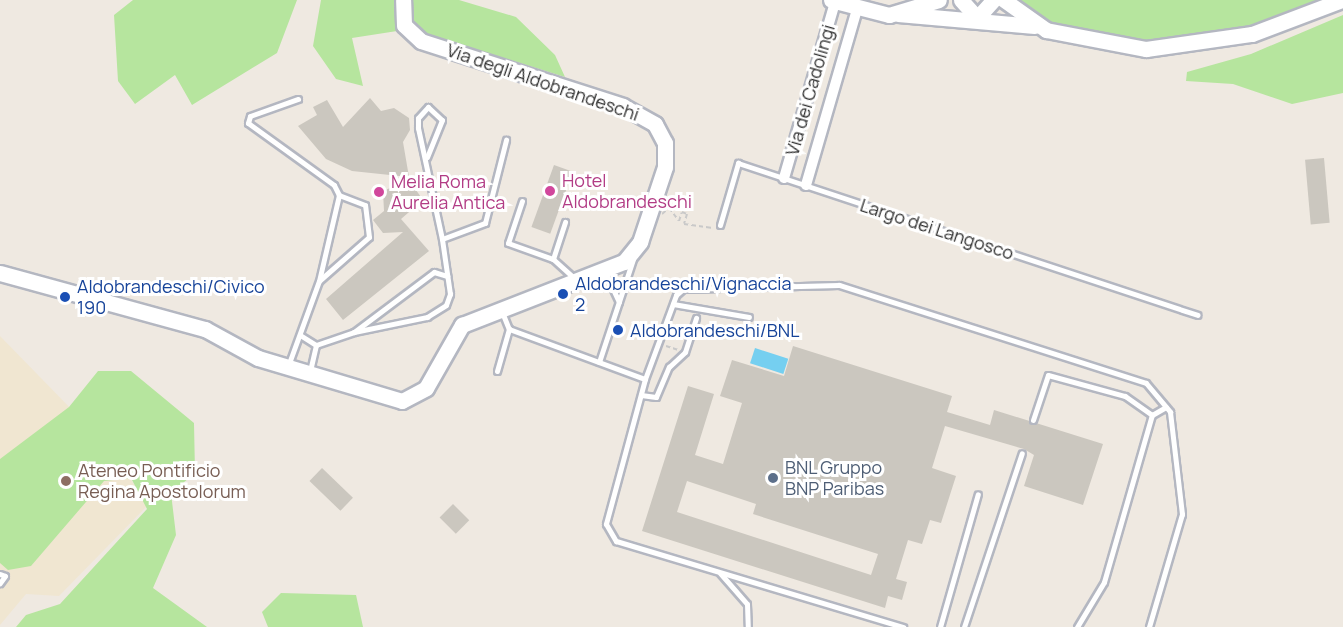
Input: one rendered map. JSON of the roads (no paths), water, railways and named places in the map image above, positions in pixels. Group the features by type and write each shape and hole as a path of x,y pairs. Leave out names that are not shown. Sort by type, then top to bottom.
{"street":[{"name":"Via degli Aldobrandeschi","path":"403,0 404,25 421,41 646,116 666,150 650,211 635,250"},
{"path":"898,14 939,0"},
{"path":"961,0 976,18"},
{"path":"976,18 993,0"},
{"path":"1004,0 1034,26"},
{"path":"833,1 857,10 976,18 1034,26 1116,46 1177,47 1267,30 1342,0"},
{"name":"Via dei Cadolingi","path":"784,178 833,1"},
{"name":"Via dei Cadolingi","path":"806,185 857,10"},
{"path":"0,273 205,329 287,368 380,397 408,400 429,384 456,329 605,272 635,250"}],"lane":[{"path":"287,368 319,281 339,195 334,185 248,126 250,116 298,99"},
{"path":"316,345 354,332 438,312 450,294 427,156 418,118 428,107 442,120 427,156"},
{"path":"442,239 486,223 506,140"},
{"name":"Largo dei Langosco","path":"720,225 738,163 1198,315"},
{"path":"319,281 369,237 365,205 339,195"},
{"path":"522,201 508,243 553,259 579,282"},
{"path":"553,259 565,222"},
{"path":"599,362 635,250"},
{"path":"354,332 422,279 434,272 447,276"},
{"path":"605,272 619,304"},
{"path":"903,627 719,572 609,534 606,524 645,379 673,304 683,289 839,285 1146,383 1166,406 1182,514 1149,627"},
{"path":"673,304 749,316"},
{"path":"497,371 509,329 501,310"},
{"path":"641,395 656,397 669,367 685,352 696,318"},
{"path":"509,329 645,379"},
{"path":"300,335 316,345"},
{"path":"309,374 316,345"},
{"path":"1033,420 1048,375 1125,396 1152,415"},
{"path":"1077,627 1104,582 1152,415 1166,406"},
{"path":"964,627 1022,453"},
{"path":"940,627 978,494"},
{"path":"719,572 747,604 748,627"},
{"path":"0,574 5,576 0,583"}],"water":[{"path":"755,348 788,359 783,374 750,363"}],"place":[{"name":"Hotel Aldobrandeschi","path":"550,191"},
{"name":"Melia Roma Aurelia Antica","path":"379,192"},
{"name":"Aldobrandeschi/Vignaccia 2","path":"563,294"},
{"name":"Aldobrandeschi/Civico 190","path":"65,297"},
{"name":"Aldobrandeschi/BNL","path":"618,330"},
{"name":"BNL Gruppo BNP Paribas","path":"773,478"},
{"name":"Ateneo Pontificio Regina Apostolorum","path":"66,481"}]}
